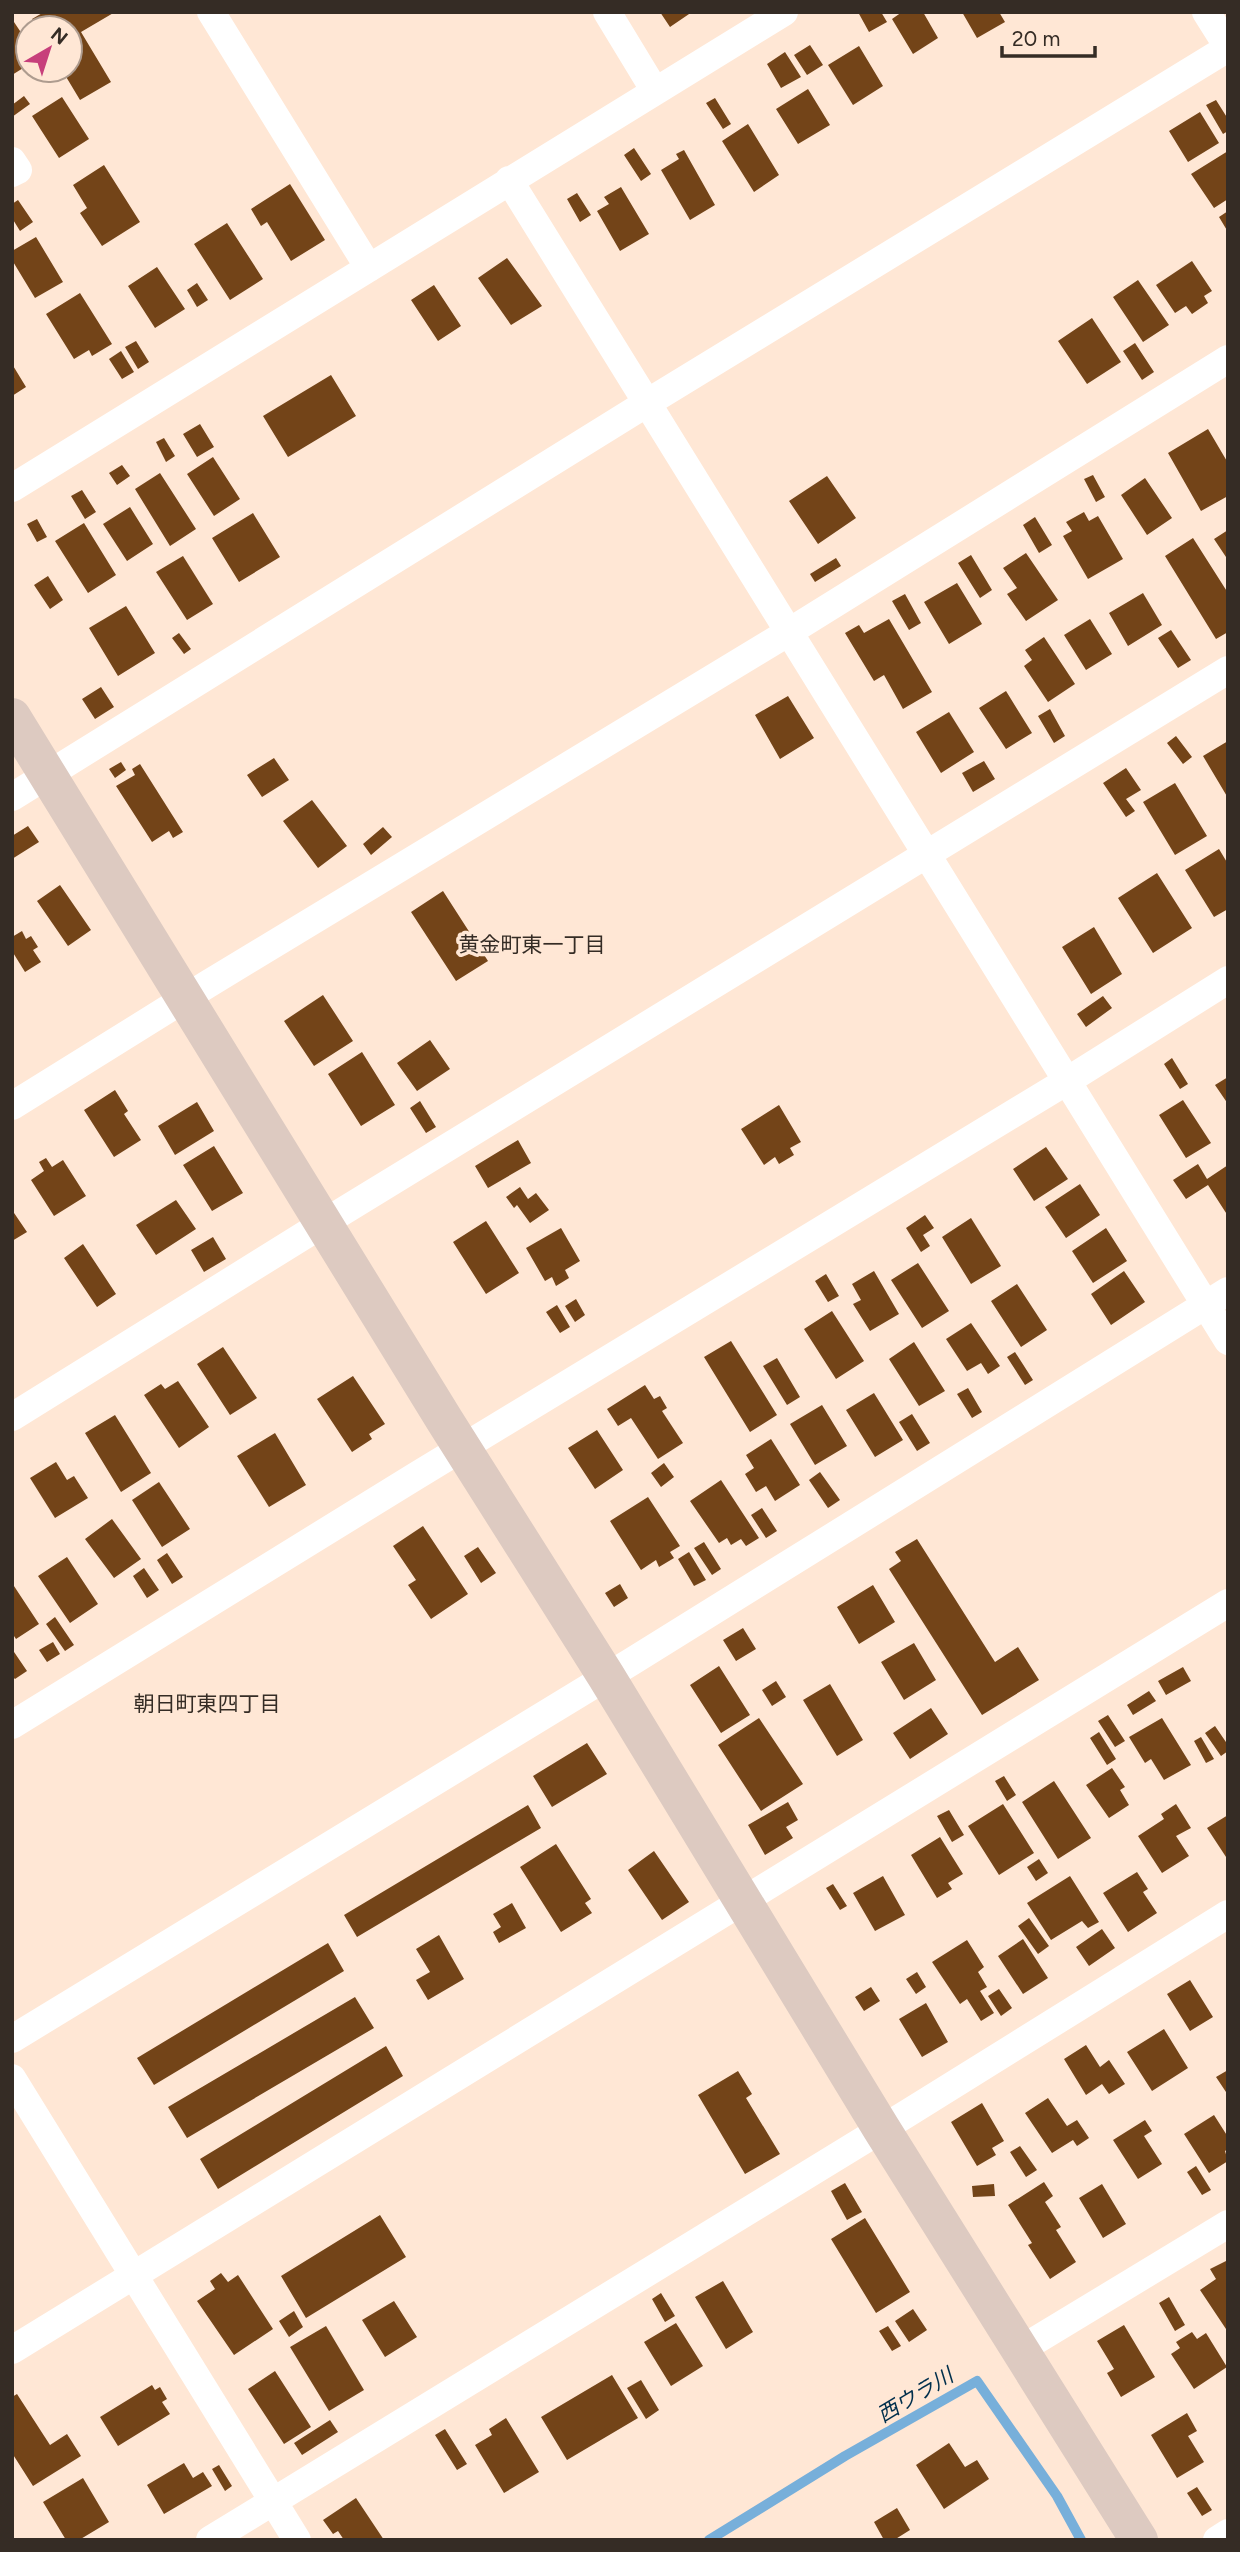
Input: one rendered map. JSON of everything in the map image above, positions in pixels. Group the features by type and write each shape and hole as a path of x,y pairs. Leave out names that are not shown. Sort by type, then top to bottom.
{"street":[{"path":"211,12 369,268"},
{"path":"607,12 655,91"},
{"path":"12,488 784,12"},
{"path":"12,797 647,403 1228,48 1206,12"},
{"path":"12,161 18,170 12,173"},
{"path":"509,180 1067,1081 1217,1298 1228,1341"},
{"path":"12,1106 185,998 789,632 1228,359"},
{"path":"12,1417 926,852 1228,670"},
{"path":"12,717 462,1449 606,1676 881,2128 1139,2540"},
{"path":"12,1725 1228,980"},
{"path":"12,2039 1217,1298"},
{"path":"12,2350 1228,1603"},
{"path":"210,2540 1228,1913"},
{"path":"12,2078 297,2540"},
{"path":"1020,2350 1228,2224"},
{"path":"1217,2540 1228,2533"}],"building":[{"path":"115,12 84,30 84,14 41,14"},
{"path":"660,12 692,12 670,27"},
{"path":"858,12 881,12 887,22 869,32"},
{"path":"902,12 923,12 938,38 913,54 892,19"},
{"path":"962,12 999,12 1005,22 977,38"},
{"path":"12,19 14,74 12,75"},
{"path":"84,37 111,82 80,100 70,84 84,84"},
{"path":"810,45 823,65 807,75 794,55"},
{"path":"859,46 883,86 853,105 828,65"},
{"path":"785,52 801,77 781,88 767,64"},
{"path":"808,89 830,125 798,144 776,109"},
{"path":"24,96 30,104 12,117 12,105"},
{"path":"62,97 89,139 59,158 32,116"},
{"path":"715,98 731,124 723,129 706,103"},
{"path":"1216,100 1228,119 1228,131 1223,134 1206,105"},
{"path":"1200,112 1219,143 1188,162 1169,131"},
{"path":"748,124 779,175 754,192 722,141"},
{"path":"634,148 651,174 641,181 624,155"},
{"path":"684,150 715,205 690,220 661,170 679,159 676,154"},
{"path":"1228,151 1228,199 1214,208 1191,174"},
{"path":"104,165 140,222 102,246 80,213 87,208 73,185"},
{"path":"290,184 325,240 291,261 267,222 261,226 251,209"},
{"path":"621,187 649,234 620,251 597,211 609,204 604,197"},
{"path":"577,193 591,215 580,222 567,199"},
{"path":"18,200 33,222 20,231 12,218 12,204"},
{"path":"1228,211 1228,232 1219,217"},
{"path":"227,223 263,279 230,300 194,244"},
{"path":"36,237 63,282 35,298 12,260 12,251"},
{"path":"507,258 542,306 511,325 478,278"},
{"path":"1192,261 1212,291 1204,296 1208,303 1192,314 1186,306 1175,313 1156,285"},
{"path":"157,267 185,309 155,328 128,286"},
{"path":"1138,280 1169,325 1143,342 1113,297"},
{"path":"197,283 208,300 197,307 187,290"},
{"path":"434,285 461,326 438,341 411,300"},
{"path":"80,293 112,344 92,356 89,350 74,359 46,314"},
{"path":"1092,318 1121,362 1087,384 1058,341"},
{"path":"136,341 149,362 138,369 125,347"},
{"path":"1135,343 1154,372 1142,380 1123,351"},
{"path":"121,351 134,372 122,379 109,359"},
{"path":"12,364 26,387 12,396"},
{"path":"331,375 356,416 288,457 263,416"},
{"path":"200,424 214,447 197,457 183,434"},
{"path":"1208,429 1228,463 1228,496 1201,511 1168,453"},
{"path":"164,438 175,456 166,462 156,442"},
{"path":"213,457 240,499 214,516 187,474"},
{"path":"122,465 130,476 117,485 109,473"},
{"path":"160,473 196,529 170,546 135,489"},
{"path":"1093,475 1105,497 1096,502 1084,479"},
{"path":"827,476 856,518 818,544 789,501"},
{"path":"1145,478 1172,518 1147,535 1121,495"},
{"path":"82,490 96,512 85,519 71,496"},
{"path":"130,507 153,544 127,561 103,524"},
{"path":"1084,512 1089,521 1098,516 1123,559 1088,579 1063,536 1072,531 1066,522"},
{"path":"253,513 280,557 239,582 212,538"},
{"path":"1035,517 1052,545 1039,553 1023,525"},
{"path":"37,519 47,537 37,542 27,524"},
{"path":"84,523 116,575 88,593 55,541"},
{"path":"1228,530 1228,560 1214,539"},
{"path":"1193,538 1228,593 1228,632 1216,639 1165,556"},
{"path":"1026,553 1058,600 1026,621 1007,594 1017,588 1003,568"},
{"path":"971,555 992,590 980,598 958,563"},
{"path":"183,556 213,604 187,620 156,572"},
{"path":"836,558 841,566 815,582 810,574"},
{"path":"48,576 63,600 50,609 34,585"},
{"path":"957,583 982,624 949,644 924,602"},
{"path":"1143,593 1162,625 1128,646 1109,613"},
{"path":"905,594 921,623 909,630 892,601"},
{"path":"126,606 155,653 118,676 89,628"},
{"path":"889,619 932,692 903,709 884,675 874,681 845,633 859,625 864,633"},
{"path":"1090,619 1112,654 1086,670 1064,635"},
{"path":"1171,630 1191,660 1178,668 1158,638"},
{"path":"179,633 191,649 184,654 172,638"},
{"path":"1044,637 1075,684 1048,702 1024,666 1032,660 1025,650"},
{"path":"101,687 114,707 95,719 82,699"},
{"path":"1006,691 1032,733 1006,749 979,708"},
{"path":"788,696 814,738 780,759 755,715"},
{"path":"1050,709 1065,736 1054,743 1038,716"},
{"path":"949,712 974,752 941,773 916,732"},
{"path":"1176,736 1192,757 1183,764 1167,743"},
{"path":"1228,741 1228,798 1203,756"},
{"path":"274,758 289,780 262,797 247,775"},
{"path":"984,761 995,779 973,792 962,773"},
{"path":"121,762 126,770 115,778 109,769"},
{"path":"140,764 183,832 173,838 169,831 152,842 116,786 135,775 132,769"},
{"path":"1126,768 1141,790 1126,799 1135,811 1126,817 1103,783"},
{"path":"1175,783 1207,836 1175,855 1143,802"},
{"path":"312,800 347,846 318,868 283,821"},
{"path":"28,826 39,842 12,859 12,836"},
{"path":"383,827 392,837 371,855 363,844"},
{"path":"1219,849 1228,864 1228,909 1214,917 1185,870"},
{"path":"1157,873 1192,928 1153,953 1118,898"},
{"path":"60,885 91,930 68,946 37,901"},
{"path":"443,891 488,961 456,981 411,912"},
{"path":"1094,927 1122,974 1091,994 1062,947"},
{"path":"22,931 26,939 31,936 38,947 33,950 41,962 25,972 12,951 12,937"},
{"path":"323,995 353,1041 314,1066 284,1021"},
{"path":"1103,996 1112,1008 1086,1027 1077,1014"},
{"path":"430,1040 450,1069 417,1091 397,1063"},
{"path":"362,1052 395,1105 361,1126 328,1074"},
{"path":"1172,1058 1188,1084 1180,1089 1164,1064"},
{"path":"1228,1077 1228,1104 1215,1085"},
{"path":"115,1090 128,1111 124,1114 141,1140 114,1157 84,1110"},
{"path":"1183,1100 1211,1143 1186,1158 1159,1115"},
{"path":"420,1101 436,1127 426,1133 410,1108"},
{"path":"197,1102 214,1131 175,1155 158,1126"},
{"path":"779,1105 801,1142 790,1148 794,1155 779,1164 775,1157 764,1165 741,1129"},
{"path":"518,1140 531,1163 488,1188 475,1166"},
{"path":"214,1146 243,1193 212,1211 183,1165"},
{"path":"1046,1147 1068,1179 1034,1201 1013,1169"},
{"path":"46,1158 52,1167 63,1160 86,1196 54,1216 31,1180 44,1171 39,1162"},
{"path":"1198,1164 1207,1179 1228,1165 1228,1216 1208,1185 1186,1199 1173,1180"},
{"path":"1080,1184 1100,1215 1066,1238 1045,1207"},
{"path":"520,1187 528,1199 536,1193 549,1210 530,1223 517,1205 514,1208 506,1197"},
{"path":"176,1200 196,1229 156,1255 136,1225"},
{"path":"12,1210 27,1232 12,1241"},
{"path":"925,1215 934,1228 923,1235 930,1246 921,1252 906,1228"},
{"path":"971,1218 1001,1266 971,1284 942,1237"},
{"path":"486,1221 519,1273 486,1294 453,1242"},
{"path":"561,1228 580,1261 565,1270 569,1278 556,1286 552,1277 545,1281 526,1248"},
{"path":"1106,1228 1127,1261 1093,1283 1072,1251"},
{"path":"213,1237 226,1259 204,1272 191,1250"},
{"path":"83,1244 116,1294 97,1307 64,1258"},
{"path":"918,1263 949,1311 922,1328 891,1280"},
{"path":"874,1271 899,1314 870,1331 853,1304 861,1300 852,1284"},
{"path":"1124,1271 1145,1302 1111,1325 1091,1294"},
{"path":"826,1274 839,1296 828,1302 815,1281"},
{"path":"1017,1284 1047,1330 1021,1347 991,1301"},
{"path":"576,1299 585,1315 575,1322 565,1306"},
{"path":"557,1305 570,1327 560,1333 546,1312"},
{"path":"832,1311 864,1361 836,1379 804,1329"},
{"path":"971,1323 1000,1366 988,1374 981,1363 967,1371 946,1339"},
{"path":"731,1341 777,1415 750,1432 704,1357"},
{"path":"914,1342 945,1391 919,1406 889,1359"},
{"path":"223,1347 257,1398 230,1415 197,1364"},
{"path":"1015,1352 1033,1380 1025,1385 1007,1357"},
{"path":"777,1358 800,1397 787,1405 763,1366"},
{"path":"353,1376 385,1424 369,1434 372,1439 352,1452 317,1399"},
{"path":"178,1381 209,1427 179,1448 144,1395 161,1384 165,1389"},
{"path":"645,1385 654,1399 660,1396 667,1408 662,1411 683,1443 658,1459 631,1418 618,1426 607,1409"},
{"path":"968,1388 982,1412 972,1418 957,1394"},
{"path":"874,1393 903,1440 875,1457 846,1410"},
{"path":"822,1405 847,1446 815,1465 790,1424"},
{"path":"912,1414 930,1443 917,1451 899,1422"},
{"path":"115,1415 151,1473 121,1492 85,1433"},
{"path":"597,1430 623,1470 595,1489 568,1448"},
{"path":"275,1433 306,1485 269,1507 237,1456"},
{"path":"771,1439 800,1485 775,1501 766,1486 756,1492 745,1474 754,1468 746,1455"},
{"path":"56,1462 67,1480 74,1476 88,1498 55,1518 30,1478"},
{"path":"664,1463 674,1477 661,1487 651,1473"},
{"path":"820,1472 840,1500 828,1508 809,1480"},
{"path":"721,1480 759,1538 746,1546 741,1539 731,1545 727,1538 719,1543 690,1501"},
{"path":"159,1482 190,1529 162,1547 132,1500"},
{"path":"648,1497 680,1546 670,1552 674,1558 659,1567 656,1560 641,1570 610,1521"},
{"path":"762,1508 777,1531 766,1538 751,1515"},
{"path":"112,1519 141,1559 114,1578 85,1539"},
{"path":"423,1526 468,1594 431,1619 408,1585 416,1580 393,1546"},
{"path":"917,1539 995,1662 1018,1647 1039,1680 982,1715 889,1569 901,1561 895,1552"},
{"path":"704,1542 721,1569 712,1575 694,1548"},
{"path":"478,1547 496,1573 481,1583 464,1556"},
{"path":"689,1552 706,1580 694,1586 678,1559"},
{"path":"167,1553 183,1577 172,1584 157,1560"},
{"path":"67,1557 98,1604 70,1623 38,1576"},
{"path":"144,1568 159,1590 147,1598 133,1576"},
{"path":"12,1583 39,1624 16,1639 12,1633"},
{"path":"620,1584 628,1598 614,1607 605,1593"},
{"path":"873,1585 895,1622 859,1644 837,1607"},
{"path":"55,1617 74,1645 65,1651 46,1624"},
{"path":"743,1628 756,1649 736,1661 723,1640"},
{"path":"53,1642 60,1654 47,1662 39,1650"},
{"path":"914,1643 936,1680 904,1700 881,1662"},
{"path":"12,1649 27,1671 15,1679 12,1676"},
{"path":"719,1666 750,1715 721,1733 690,1685"},
{"path":"1183,1667 1191,1681 1166,1695 1158,1681"},
{"path":"776,1681 786,1697 772,1706 762,1690"},
{"path":"830,1684 863,1740 837,1756 803,1700"},
{"path":"1149,1691 1156,1701 1133,1715 1127,1705"},
{"path":"931,1708 948,1734 910,1759 893,1733"},
{"path":"1108,1715 1125,1741 1115,1747 1098,1721"},
{"path":"759,1718 803,1784 761,1811 718,1745"},
{"path":"1162,1718 1191,1765 1164,1780 1151,1759 1145,1763 1129,1737"},
{"path":"1215,1726 1228,1745 1228,1751 1221,1756 1205,1733"},
{"path":"1099,1732 1116,1759 1107,1765 1090,1738"},
{"path":"1201,1737 1214,1759 1206,1763 1194,1741"},
{"path":"587,1743 607,1774 552,1807 533,1776"},
{"path":"1112,1768 1125,1787 1120,1790 1129,1805 1109,1818 1086,1785"},
{"path":"1004,1776 1016,1795 1007,1801 995,1781"},
{"path":"1054,1781 1091,1838 1058,1859 1022,1802"},
{"path":"788,1802 798,1820 786,1827 793,1838 765,1855 748,1825"},
{"path":"1003,1804 1034,1853 999,1875 968,1826"},
{"path":"1176,1804 1191,1828 1176,1836 1189,1856 1162,1873 1138,1836 1164,1819 1161,1814"},
{"path":"528,1805 541,1828 357,1937 344,1915"},
{"path":"949,1810 964,1835 952,1842 937,1816"},
{"path":"1228,1815 1228,1860 1207,1828"},
{"path":"940,1837 963,1874 948,1883 952,1889 937,1898 911,1855"},
{"path":"556,1844 591,1899 585,1903 592,1913 561,1932 520,1867"},
{"path":"654,1851 689,1902 662,1920 628,1870"},
{"path":"1039,1859 1048,1873 1036,1881 1027,1867"},
{"path":"1137,1872 1148,1889 1143,1892 1157,1913 1128,1932 1103,1893"},
{"path":"883,1876 905,1915 875,1931 853,1893"},
{"path":"1070,1876 1099,1922 1088,1928 1082,1921 1051,1940 1027,1903"},
{"path":"833,1884 847,1906 840,1910 826,1888"},
{"path":"512,1903 526,1928 499,1943 493,1932 501,1927 493,1914"},
{"path":"1029,1918 1049,1946 1038,1954 1018,1926"},
{"path":"1102,1929 1115,1948 1089,1966 1076,1947"},
{"path":"439,1935 464,1979 428,2000 416,1980 430,1972 416,1949"},
{"path":"1023,1939 1048,1978 1023,1994 998,1956"},
{"path":"967,1940 984,1967 978,1972 987,1987 980,1991 994,2013 981,2021 967,1999 960,2004 932,1962"},
{"path":"328,1943 344,1971 154,2085 137,2058"},
{"path":"917,1972 926,1987 916,1994 906,1979"},
{"path":"1190,1980 1213,2017 1190,2031 1167,1994"},
{"path":"871,1987 880,2001 864,2011 855,1997"},
{"path":"999,1989 1012,2008 1001,2016 988,1996"},
{"path":"355,1997 374,2028 187,2138 168,2107"},
{"path":"926,2003 948,2042 922,2057 899,2019"},
{"path":"1164,2029 1188,2068 1152,2091 1127,2052"},
{"path":"1086,2045 1100,2067 1109,2060 1125,2084 1109,2094 1102,2084 1086,2095 1064,2059"},
{"path":"386,2046 403,2076 218,2189 200,2159"},
{"path":"1228,2070 1228,2095 1216,2077"},
{"path":"738,2071 752,2094 746,2098 780,2154 745,2174 698,2095"},
{"path":"1048,2098 1067,2126 1077,2120 1089,2138 1077,2146 1073,2140 1052,2153 1025,2113"},
{"path":"982,2103 1004,2141 992,2148 996,2155 977,2166 951,2122"},
{"path":"1214,2115 1228,2137 1228,2149 1225,2151 1228,2161 1209,2173 1184,2134"},
{"path":"1145,2120 1152,2131 1144,2136 1162,2164 1138,2179 1113,2140"},
{"path":"1020,2146 1037,2170 1026,2177 1010,2152"},
{"path":"1196,2166 1211,2190 1202,2195 1187,2172"},
{"path":"1044,2182 1053,2196 1045,2202 1061,2227 1056,2230 1076,2262 1050,2279 1028,2245 1032,2243 1008,2205"},
{"path":"845,2183 862,2212 847,2220 831,2191"},
{"path":"994,2184 995,2196 973,2197 972,2186"},
{"path":"1102,2184 1126,2224 1103,2238 1079,2198"},
{"path":"380,2215 406,2257 306,2318 281,2276"},
{"path":"865,2218 910,2292 876,2313 831,2239"},
{"path":"1226,2261 1228,2332 1200,2290 1216,2279 1210,2269"},
{"path":"221,2273 228,2282 238,2275 273,2329 234,2355 197,2301 215,2289 210,2281"},
{"path":"723,2281 753,2332 726,2349 695,2297"},
{"path":"661,2293 675,2316 665,2322 652,2299"},
{"path":"1169,2297 1185,2325 1175,2331 1159,2303"},
{"path":"394,2301 417,2337 385,2357 362,2320"},
{"path":"913,2309 927,2330 909,2342 895,2321"},
{"path":"294,2311 303,2327 289,2337 279,2321"},
{"path":"676,2323 703,2366 671,2386 644,2342"},
{"path":"1124,2325 1155,2377 1121,2397 1107,2373 1114,2369 1097,2341"},
{"path":"326,2326 364,2390 329,2411 290,2347"},
{"path":"888,2326 901,2346 892,2351 879,2331"},
{"path":"1192,2332 1197,2339 1206,2333 1227,2367 1194,2389 1171,2354 1180,2348 1176,2342"},
{"path":"275,2371 311,2427 284,2444 248,2389"},
{"path":"612,2375 638,2418 567,2460 541,2417"},
{"path":"641,2380 659,2410 646,2419 627,2388"},
{"path":"152,2385 155,2390 160,2387 167,2399 162,2402 170,2414 118,2446 100,2417"},
{"path":"17,2394 50,2445 67,2434 81,2456 33,2486 12,2453 12,2397"},
{"path":"1187,2413 1197,2431 1188,2436 1204,2462 1177,2478 1151,2435"},
{"path":"506,2418 539,2472 504,2493 475,2445 492,2435 489,2429"},
{"path":"330,2420 338,2432 302,2455 294,2443"},
{"path":"445,2429 467,2464 457,2470 435,2435"},
{"path":"949,2443 965,2467 977,2460 989,2479 944,2509 916,2465"},
{"path":"184,2463 193,2478 203,2472 212,2486 164,2514 147,2485"},
{"path":"219,2465 232,2486 225,2491 212,2469"},
{"path":"83,2478 109,2522 79,2540 66,2540 43,2502"},
{"path":"1197,2487 1212,2510 1202,2516 1187,2493"},
{"path":"356,2498 384,2540 344,2540 338,2531 333,2534 323,2520"},
{"path":"897,2508 910,2530 894,2540 884,2540 874,2522"}],"waterway":[{"name":"西ウラ川","path":"709,2540 845,2456 977,2381 1057,2496 1081,2540"}],"district":[{"name":"黄金町東一丁目","path":"532,944"},
{"name":"朝日町東四丁目","path":"207,1703"}]}
